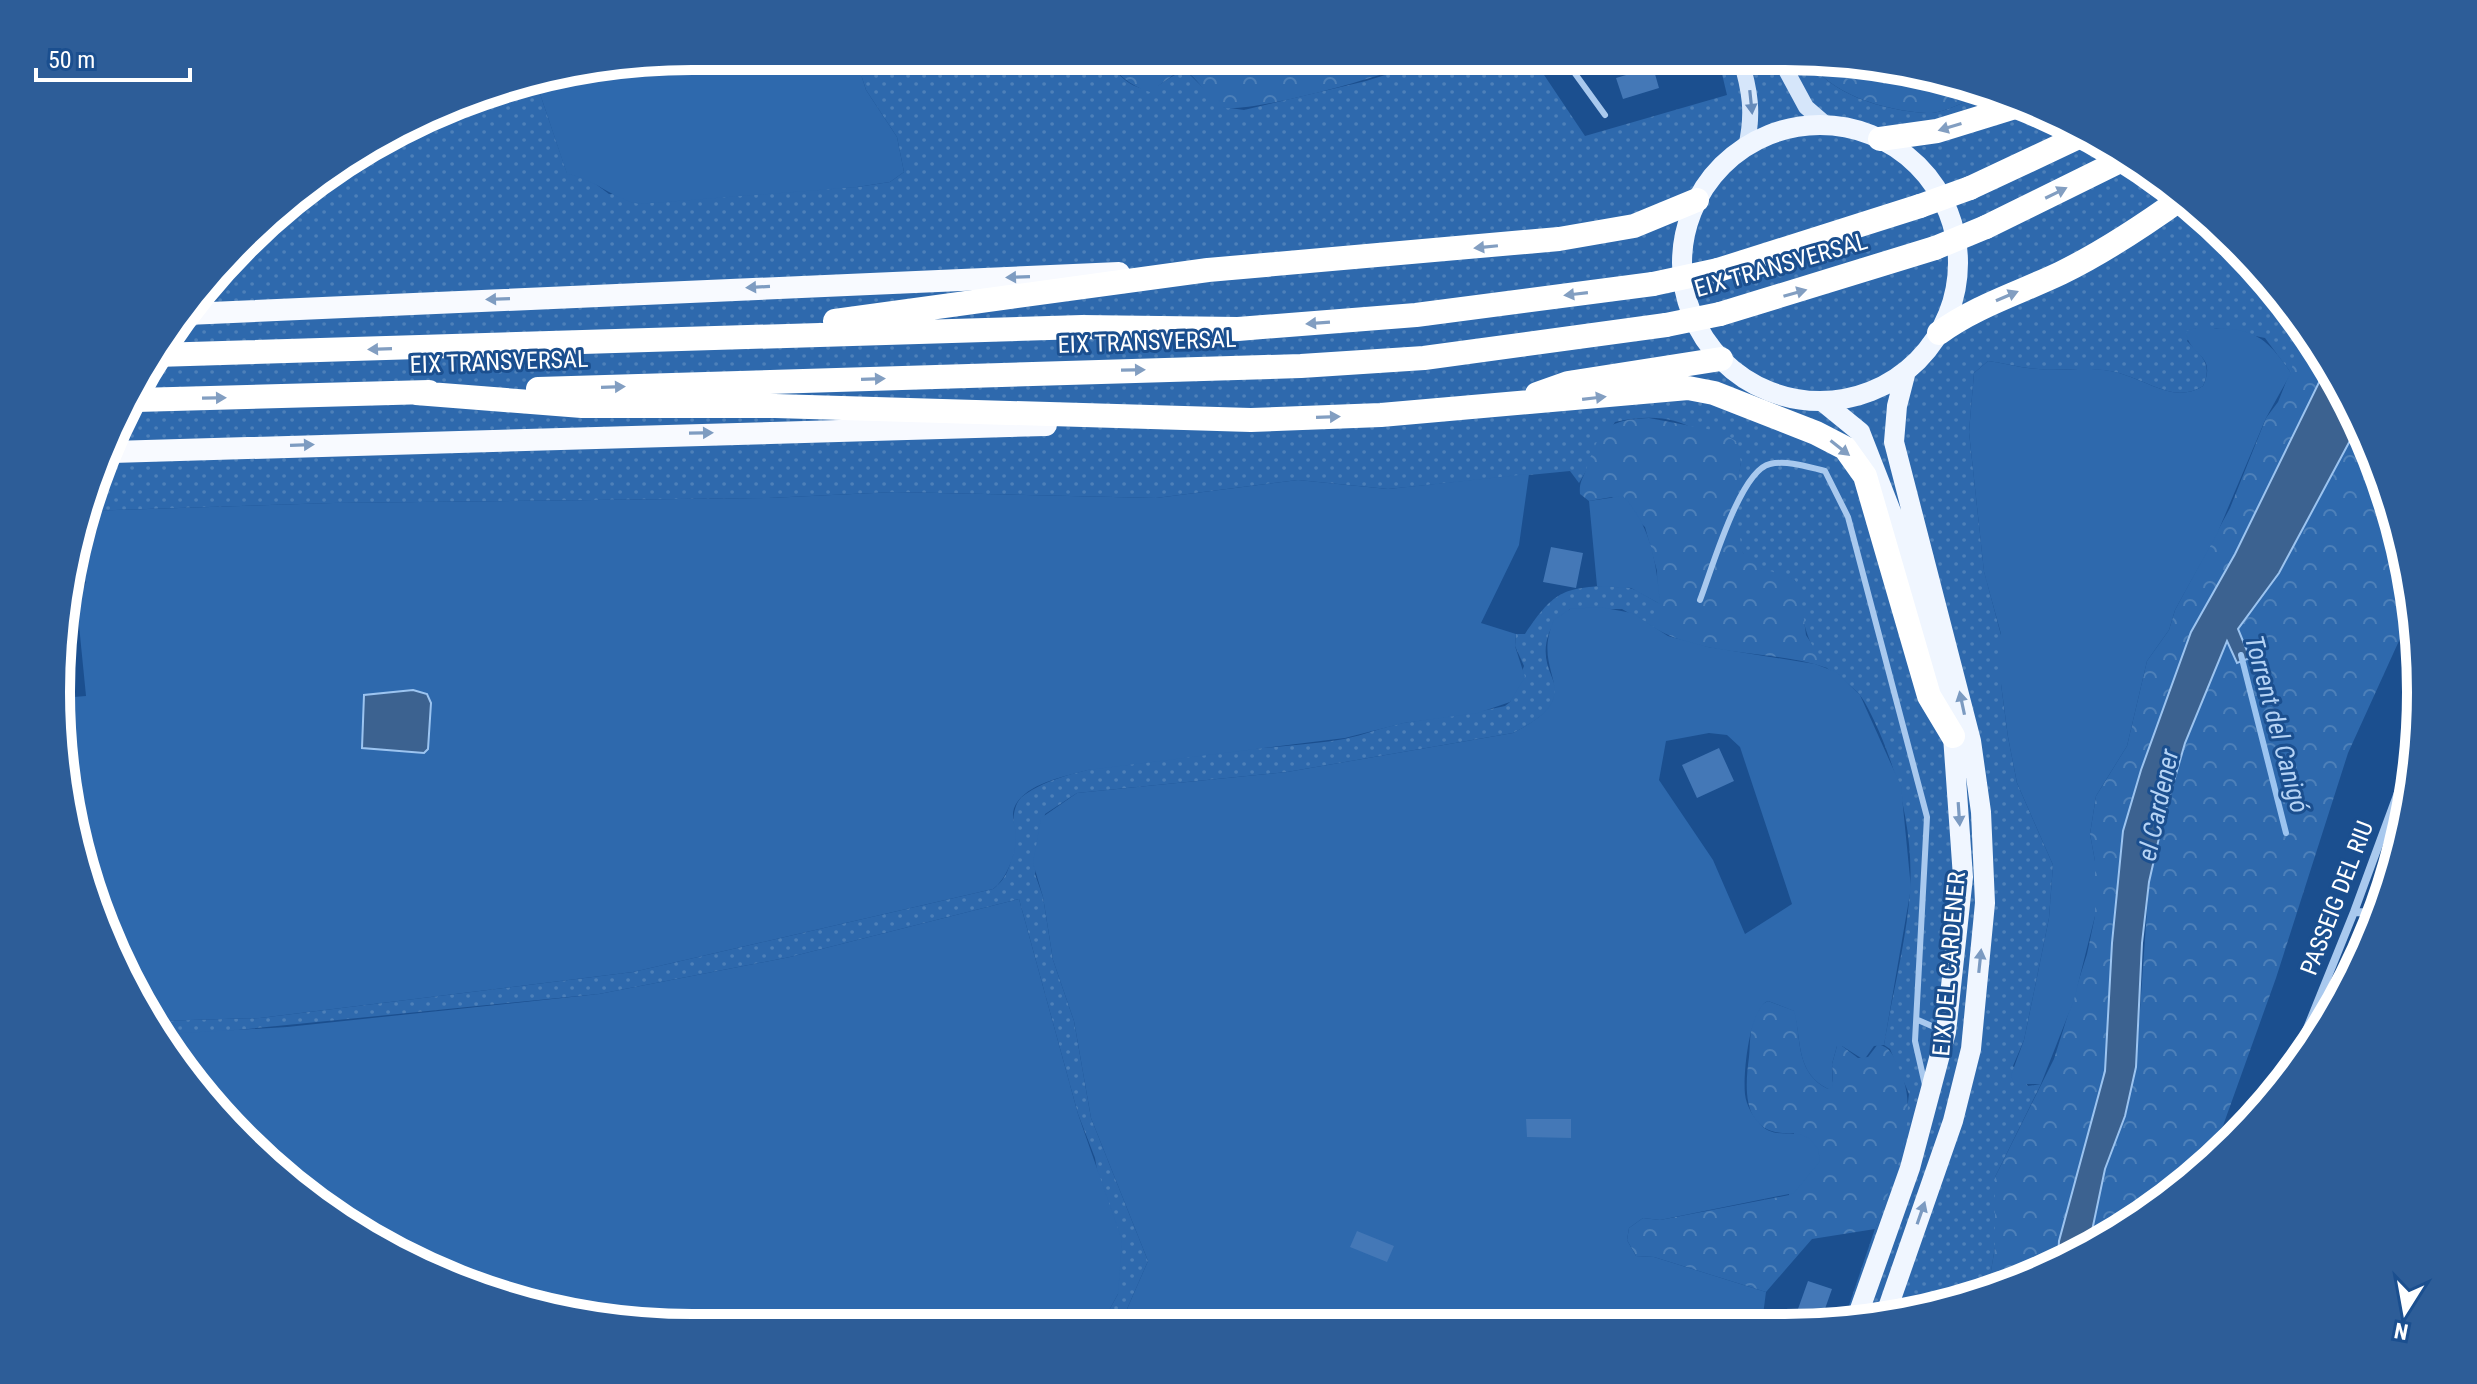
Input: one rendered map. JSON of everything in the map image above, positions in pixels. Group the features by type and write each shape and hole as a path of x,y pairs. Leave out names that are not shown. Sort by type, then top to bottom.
{"highway":[{"path":"1880,139 1937,131 2004,110"},
{"name":"EIX TRANSVERSAL","path":"170,355 1082,327 1238,329 1416,315 1653,284 1718,270 1970,188 2072,140"},
{"name":"EIX TRANSVERSAL","path":"143,400 1301,366 1438,357 1666,325 1720,314 1935,248 1986,227 2114,164"},
{"path":"709,339 1208,270 1559,239 1634,226 1697,200"},
{"path":"1939,333 1973,310 2075,265 2139,229 2172,205"},
{"path":"199,313 806,284 1208,270"},
{"path":"1516,402 1568,383 1721,359"},
{"path":"118,452 506,438 1381,415 1516,402 1583,400 1688,388 1714,393 1816,433 1845,448 1865,476 1929,696 1953,736"},
{"path":"416,393 582,406 775,406 1251,420"}],"main road":[{"path":"1744,70 1752,98 1752,122 1746,147"},
{"path":"1786,70 1806,107 1828,126"},
{"path":"1828,126 1880,139 1901,152 1925,174 1939,194 1952,224 1957,247 1957,280 1939,333 1906,371 1874,390 1822,401 1772,392 1745,378 1721,359 1697,326 1684,288 1684,239 1697,200 1715,173 1746,147 1785,130 1828,126"},
{"name":"EIX DEL CARDENER","path":"1889,1305 1953,1121 1971,1049 1985,903 1981,812 1971,741 1894,442 1897,406 1906,371"},
{"name":"EIX DEL CARDENER","path":"1822,401 1860,432 1919,598 1953,736 1963,877 1946,1032 1910,1168 1860,1310"},
{"name":"EIX DEL CARDENER","path":"1871,1308 1881,1250"}],"street":[{"name":"PASSEIG DEL RIU","path":"2305,1033 2399,793"},
{"path":"2354,912 2366,912"}],"lane":[{"path":"1573,70 1605,115"},
{"path":"1575,73 1585,70"},
{"path":"1700,600 1741,495 1752,477 1768,464 1799,464 1825,471 1848,517 1927,817 1915,1041 1929,1097"},
{"path":"1918,1020 1946,1032"}],"green space":[{"path":"692,70 860,70 866,90 897,137 904,172 890,182 857,187 639,204 567,174 538,89 611,75"},
{"path":"860,70 1115,70 1127,81 1143,88 1151,88 1175,75 1188,73 1223,107 1244,110 1400,70 1541,70 1585,136 1727,95 1721,70 1817,71 1843,90 1893,109 1934,113 1972,99 2023,117 2096,153 2131,175 2195,224 2225,252 2253,282 2301,345 2291,373 2265,338 2216,328 2196,328 2187,341 2201,356 2207,372 2203,386 2193,391 2173,392 2103,370 2025,368 1988,361 1974,373 1969,432 1984,571 2001,635 2001,684 2008,737 2017,783 2053,865 2049,918 2024,1040 2013,1066 2028,1086 2041,1084 1995,1177 1995,1247 1990,1279 1906,1302 1847,1311 1902,1149 1909,1094 1890,1049 1884,1045 1903,947 1910,889 1905,816 1893,768 1875,722 1855,690 1833,674 1817,655 1804,624 1795,580 1753,564 1738,543 1734,516 1741,462 1711,439 1684,424 1654,418 1615,422 1579,483 1570,471 1388,489 1298,480 1156,498 894,492 769,498 332,503 97,511 134,417 153,381 199,313 224,282 282,224 346,175 381,153 454,117 538,89 567,173 589,179 609,194 857,187 890,182 904,172 897,137 866,90"},
{"path":"1114,70 1394,70 1289,99 1235,108 1217,104 1188,73 1176,73 1150,92"},
{"path":"1817,71 1906,82 1972,99 1934,113 1911,112 1859,98 1828,81"},
{"path":"2196,328 2228,329 2252,334 2271,347 2291,373 2266,418 2217,534 2175,610 2169,630 2147,661 2127,746 2096,796 2090,834 2095,861 2095,916 2074,1000 2041,1084 2014,1084 2011,1075 2024,1040 2049,918 2053,865 2017,783 2008,737 2001,684 2001,634 1984,572 1969,432 1974,373 1988,361 2049,370 2092,369 2125,375 2173,392 2193,391 2203,386 2207,375 2205,361 2192,346 2186,331"},
{"path":"2301,345 2322,377 2235,554 2191,632 2141,770 2123,831 2112,943 2105,1071 2058,1251 1990,1279 1995,1247 1995,1177 2054,1059 2087,954 2095,916 2095,861 2090,834 2096,796 2127,746 2147,661 2169,630 2175,610 2230,508 2266,418 2278,402"},
{"path":"1649,418 1717,431 1736,441 1741,462 1734,509 1743,553 1761,568 1794,579 1800,589 1806,635 1827,668 1785,658 1698,645 1658,630 1657,571 1645,527 1612,497 1589,501 1580,494 1581,482 1600,436 1622,421"},
{"path":"2352,437 2386,531 2404,630 2348,753 2276,978 2219,1138 2164,1185 2091,1233 2105,1168 2125,1116 2136,1067 2149,882 2185,743 2228,640 2279,573"},
{"path":"1529,474 1519,545 1481,623 1516,634 1515,646 1525,677 1510,702 1478,713 1404,723 1345,738 1088,770 1050,781 1024,794 1015,806 1014,851 1006,873 993,889 633,972 260,1018 164,1021 117,930 91,853 75,773 70,697 86,696 77,605 86,582 81,578 97,511 332,503 769,498 894,492 1156,498 1298,480 1388,489"},
{"path":"1623,496 1640,520 1651,546 1660,604 1631,588 1597,586 1589,501"},
{"path":"1619,585 1636,590 1660,604 1658,630 1622,609 1570,609 1549,633 1547,664 1556,696 1551,707 1513,733 1287,772 1077,793 1045,814 1035,874 1043,897 1053,960 1074,1021 1091,1118 1148,1261 1125,1314 1107,1314 1118,1294 1095,1158 1078,1114 1019,899 790,957 599,994 207,1033 172,1034 164,1021 260,1018 633,972 993,889 1003,879 1009,866 1017,804 1023,796 1050,781 1130,762 1344,739 1403,723 1505,706 1510,702 1524,666 1515,646 1516,634 1525,634 1554,599 1585,587"},
{"path":"1600,607 1632,613 1668,636 1708,647 1815,664 1836,672 1860,695 1901,786 1911,888 1884,1045 1874,1046 1864,1060 1837,1046 1832,1064 1833,1087 1828,1089 1817,1082 1805,1065 1794,1011 1768,1001 1761,1006 1752,1029 1745,1085 1751,1112 1768,1131 1799,1134 1810,1139 1818,1149 1820,1161 1794,1193 1660,1220 1643,1218 1629,1228 1627,1240 1636,1256 1654,1257 1766,1292 1763,1314 1125,1314 1148,1261 1091,1118 1074,1021 1053,960 1043,897 1033,863 1041,818 1077,793 1287,772 1513,733 1537,719 1550,706 1554,695 1548,640 1554,620 1570,609","holes":["1709,733 1727,735 1740,747 1792,904 1745,934 1713,860 1659,780 1666,741"]},
{"path":"1019,899 1078,1114 1122,1240 1118,1294 1107,1314 651,1313 611,1309 531,1293 454,1267 381,1231 346,1209 282,1160 252,1132 224,1102 172,1034 287,1027 599,994 790,957"},
{"path":"1768,1001 1795,1011 1805,1065 1818,1082 1828,1089 1833,1081 1832,1064 1837,1046 1842,1046 1858,1058 1868,1057 1878,1044 1895,1058 1905,1085 1908,1106 1903,1148 1875,1229 1812,1239 1766,1292 1654,1257 1636,1256 1627,1240 1629,1228 1643,1218 1660,1220 1789,1195 1794,1133 1765,1128 1750,1110 1748,1098 1747,1071 1752,1025 1757,1011"}],"water":[{"name":"el Cardener","path":"2322,377 2352,437 2279,573 2238,629 2250,658 2237,663 2227,641 2185,743 2149,882 2142,943 2136,1067 2125,1116 2105,1169 2091,1233 2058,1251 2105,1071 2112,943 2123,831 2141,770 2191,632 2235,554"},
{"path":"413,690 427,694 431,703 428,749 424,753 362,748 364,695"}],"building":[{"path":"1654,70 1659,88 1623,99 1616,78"},
{"path":"1551,547 1583,553 1576,588 1543,582"},
{"path":"1719,748 1734,781 1697,798 1682,765"},
{"path":"1526,1119 1571,1119 1571,1138 1527,1137"},
{"path":"1357,1231 1394,1246 1387,1262 1350,1247"},
{"path":"1808,1281 1832,1289 1824,1313 1796,1314"}],"waterway":[{"name":"Torrent del Canigó","path":"2241,655 2286,833"}]}
